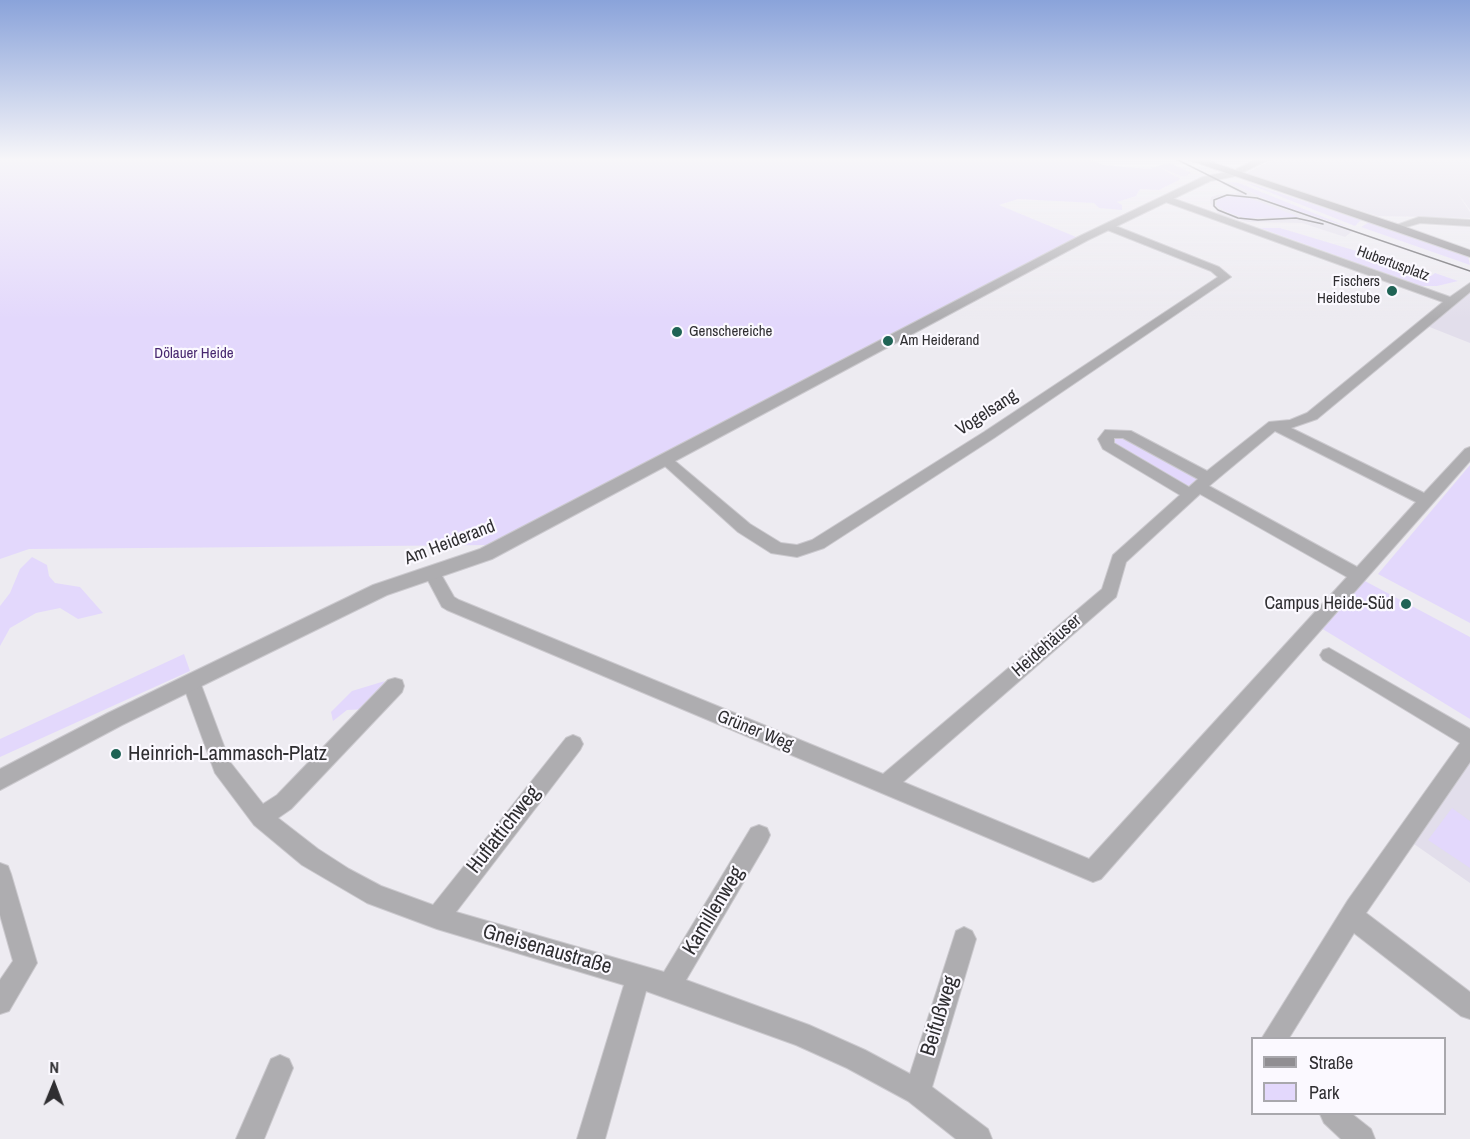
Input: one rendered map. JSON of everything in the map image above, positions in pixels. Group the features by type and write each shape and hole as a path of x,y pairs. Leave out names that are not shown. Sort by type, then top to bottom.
{"main road":[{"name":"Hubertusplatz","path":"1352,212 1466,252"}],"street":[{"name":"Am Heiderand","path":"191,682 380,590 486,554 1140,212"},
{"name":"Hubertusplatz","path":"1200,212 1450,301"},
{"path":"1396,226 1419,220 1470,223"},
{"name":"Vogelsang","path":"664,459 744,528 777,549 797,551 818,544 989,435 1225,277 1215,269 1109,227"},
{"path":"1450,301 1470,286"},
{"name":"Heidehäuser","path":"885,785 1110,592 1119,559 1199,486 1274,425 1292,424 1312,416 1450,301"},
{"path":"1274,425 1428,501"},
{"path":"1199,486 1126,434 1110,433 1105,439 1108,446 1199,486 1359,576 1470,452"},
{"name":"Grüner Weg","path":"432,573 448,602 453,605 1093,872 1359,576"},
{"path":"1329,655 1470,739"},
{"path":"0,780 46,753 191,682"},
{"name":"Gneisenaustraße","path":"191,682 222,766 261,818 341,877 375,895 436,918 669,986 800,1034 856,1059 917,1092 978,1139"},
{"path":"261,818 284,802 395,686"},
{"name":"Huflattichweg","path":"436,918 573,744"},
{"path":"1276,1037 1351,915 1470,746"},
{"name":"Kamillenweg","path":"669,986 759,835"},
{"path":"0,874 25,963 0,1002"},
{"path":"1351,915 1470,1007"},
{"name":"Beifußweg","path":"917,1092 964,939"},
{"path":"591,1139 638,977"},
{"path":"250,1139 280,1068"},
{"path":"1336,1115 1361,1139"}],"shaded area":[{"path":"1217,212 1226,212 1245,218 1289,216 1280,212 1300,212 1354,230 1345,237 1302,223 1248,222"},
{"path":"1366,212 1470,212 1470,218 1378,216"},
{"path":"1470,291 1470,343 1422,324"},
{"path":"1470,758 1470,883 1414,844"}],"green space":[{"name":"Dölauer Heide","path":"0,212 1016,212 1081,239 494,545 29,549 0,559"},
{"path":"1226,212 1286,212 1299,217 1245,218"},
{"path":"1301,212 1312,212 1351,228"},
{"path":"1320,212 1337,212 1361,220 1355,226"},
{"path":"1371,221 1468,256 1470,265 1361,227"},
{"path":"1260,228 1280,228 1360,252 1365,249 1424,269 1421,272 1431,276 1435,273 1458,281 1437,286 1421,286"},
{"path":"1113,438 1129,439 1197,478 1197,482 1185,486 1115,446"},
{"path":"1470,465 1470,623 1378,574"},
{"path":"32,557 47,565 49,576 55,583 80,587 103,613 78,619 60,608 36,613 10,628 0,646 0,606 10,593 20,569"},
{"path":"1363,580 1470,637 1470,719 1321,628"},
{"path":"184,654 190,671 0,757 0,739"},
{"path":"385,681 366,709 347,710 333,721 331,712 352,691"},
{"path":"1452,808 1470,821 1470,868 1428,840"}],"tram line":[{"path":"1223,212 1238,218 1258,220 1296,218 1323,224"},
{"path":"1298,212 1470,271"}],"place":[{"name":"Fischers Heidestube","path":"1392,291"},
{"name":"Genschereiche","path":"677,332"},
{"name":"Am Heiderand","path":"888,341"},
{"name":"Campus Heide-Süd","path":"1406,604"},
{"name":"Heinrich-Lammasch-Platz","path":"116,754"}]}
